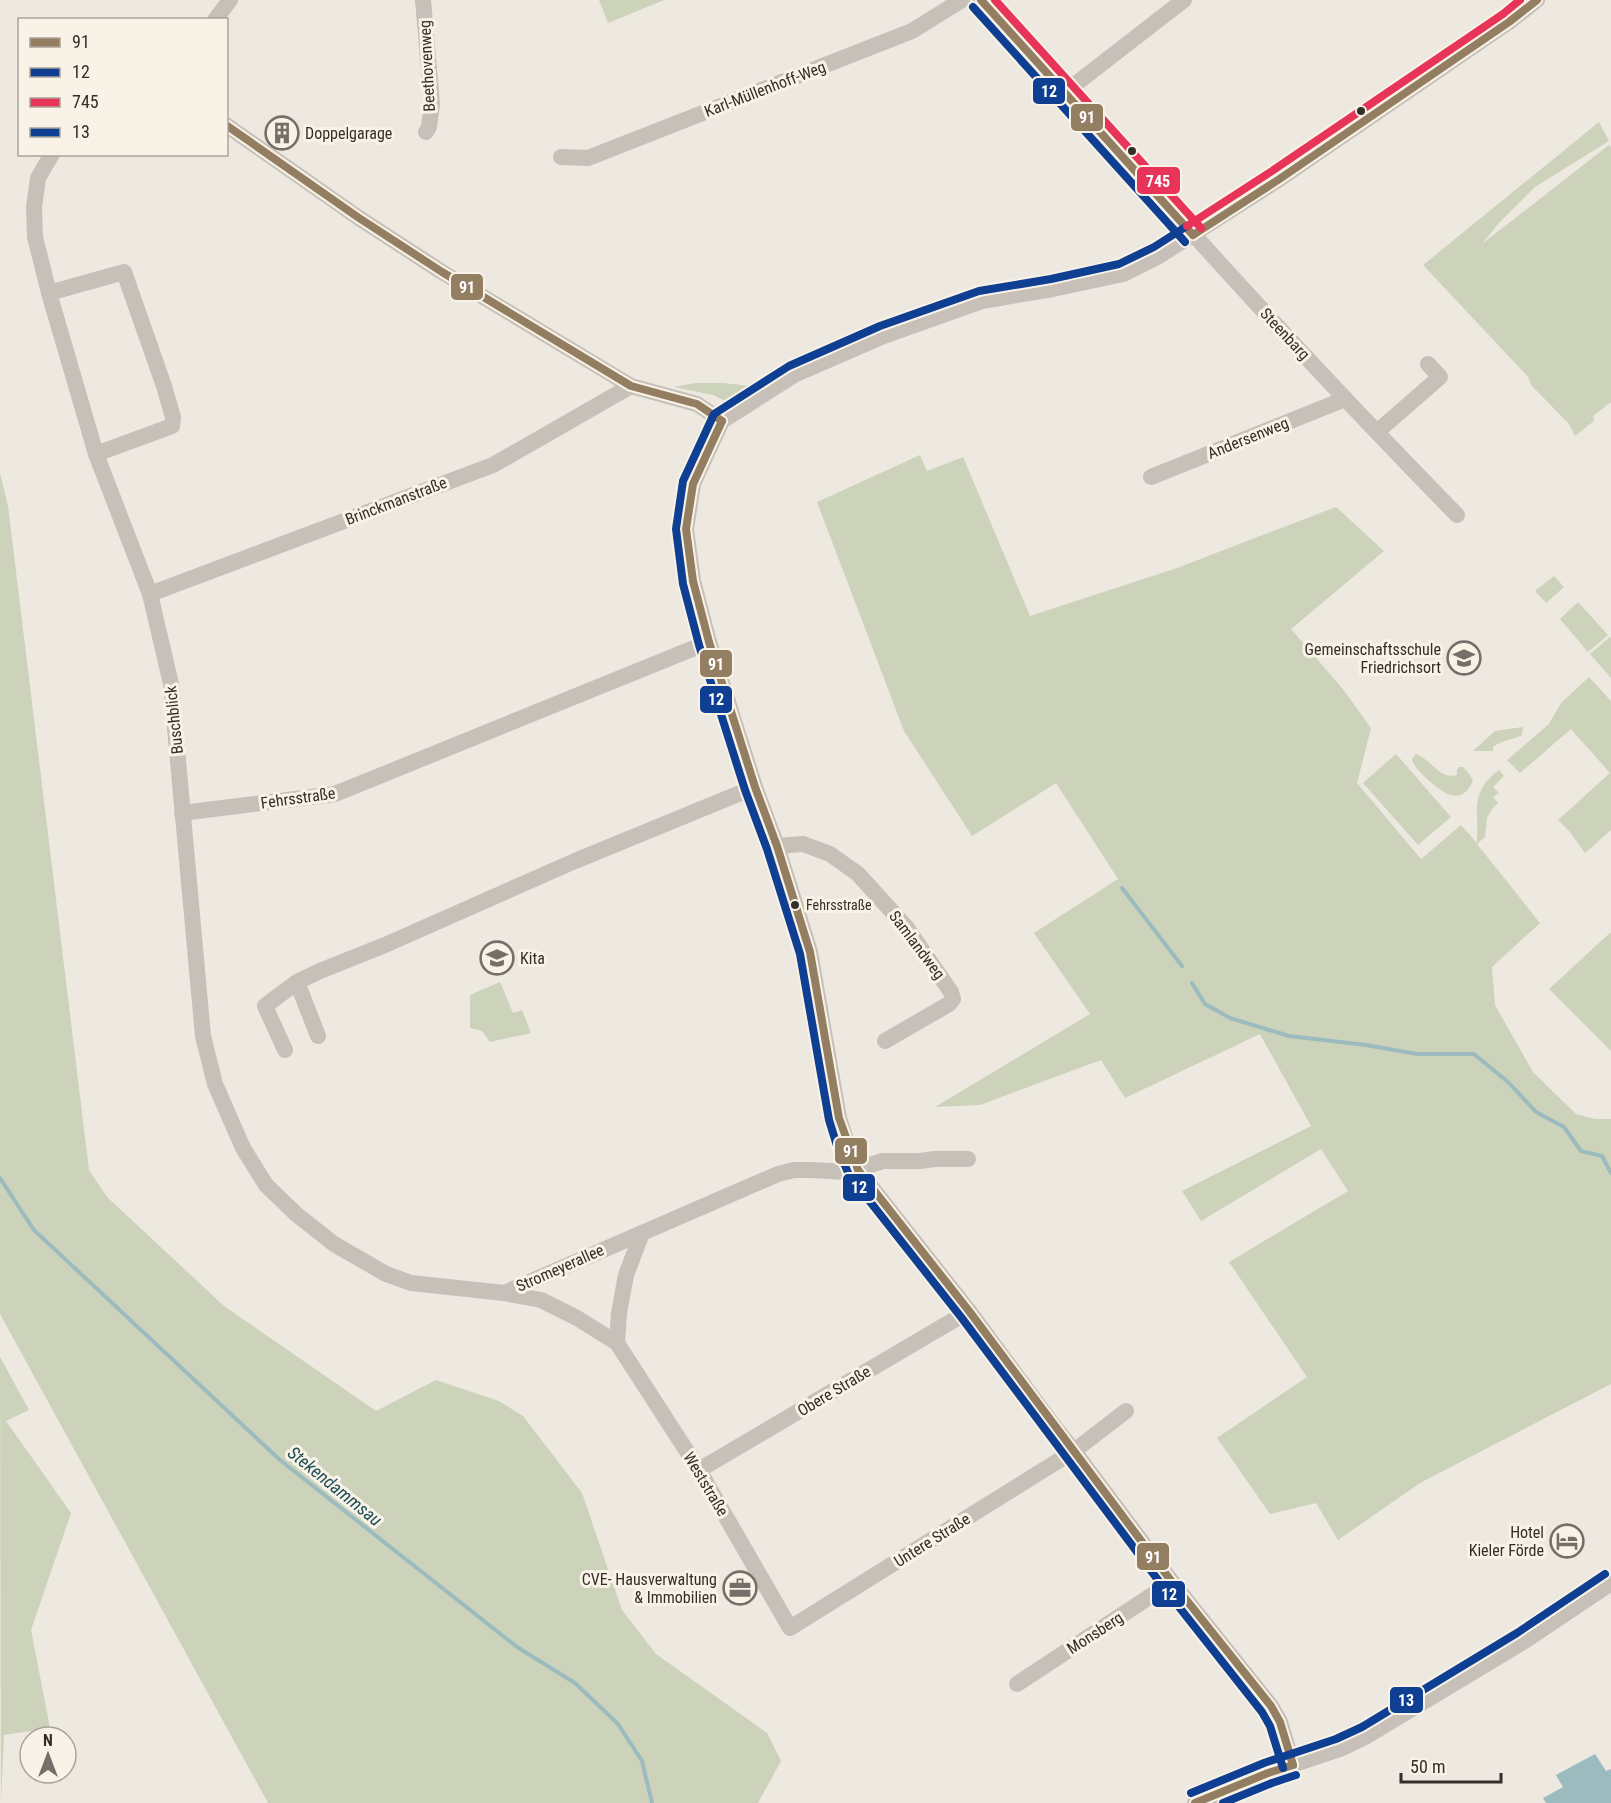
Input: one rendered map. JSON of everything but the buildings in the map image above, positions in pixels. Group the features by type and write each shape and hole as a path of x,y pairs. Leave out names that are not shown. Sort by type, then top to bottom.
{"street":[{"path":"216,18 230,0"},
{"name":"Beethovenweg","path":"423,0 432,104 429,127 426,132"},
{"name":"Karl-Müllenhoff-Weg","path":"561,157 588,158 900,36 962,0"},
{"name":"Steenbarg","path":"981,0 1193,235 1345,399 1378,431 1408,466 1457,515"},
{"path":"1064,93 1184,0"},
{"path":"1293,1765 1280,1722 1271,1706 1172,1582 969,1311 858,1170 839,1118 810,952 708,642 693,581 686,529 693,484 722,421 794,375 884,336 982,301 1123,274 1193,235 1278,180 1509,22 1537,0"},
{"path":"228,126 359,218 442,272 632,386 697,404 722,421"},
{"name":"Buschblick","path":"51,156 39,178 34,207 35,237 96,454 150,594 171,684 199,997"},
{"path":"49,293 124,272 167,396 173,417 172,426 96,454"},
{"path":"1378,431 1440,377 1428,364"},
{"name":"Brinckmanstraße","path":"150,594 493,465 632,386"},
{"name":"Andersenweg","path":"1151,477 1345,399"},
{"name":"Fehrsstraße","path":"182,813 335,794 708,642"},
{"path":"285,1050 265,1006 297,982 526,882 755,787"},
{"name":"Samlandweg","path":"777,846 803,844 830,854 858,874 908,928 951,992 953,999 949,1004 885,1041"},
{"path":"297,982 318,1036"},
{"name":"Stromeyerallee","path":"199,997 203,1036 215,1084 243,1148 266,1185 296,1214 334,1244 386,1274 411,1283 504,1293 778,1174 811,1170 836,1172 858,1170 883,1161 968,1159"},
{"path":"617,1343 619,1312 626,1275 642,1233"},
{"name":"Weststraße","path":"504,1293 541,1300 578,1318 617,1343 699,1470 790,1628"},
{"name":"Obere Straße","path":"699,1470 969,1311"},
{"name":"Untere Straße","path":"790,1628 1074,1451 1126,1411"},
{"name":"Monsberg","path":"1017,1684 1172,1582"},
{"path":"1195,1803 1268,1773 1340,1749 1367,1736 1523,1642 1611,1583"}],"green space":[{"path":"599,0 664,0 608,23"},
{"path":"1599,122 1609,141 1535,187 1499,223 1482,244 1609,145 1611,147 1611,402 1593,416 1594,421 1575,436 1569,424 1531,385 1528,377 1423,265"},
{"path":"696,383 751,386 730,403 713,395 674,387"},
{"path":"920,455 927,471 963,457 1030,616 1177,568 1336,507 1384,551 1291,629 1342,688 1371,728 1357,783 1421,859 1461,825 1477,843 1479,794 1483,786 1499,770 1504,776 1493,787 1499,793 1493,797 1498,803 1487,818 1485,837 1477,844 1540,923 1492,967 1495,1005 1533,1072 1576,1114 1595,1119 1611,1119 1611,1384 1420,1483 1338,1540 1316,1503 1270,1514 1217,1438 1307,1377 1229,1262 1348,1191 1321,1149 1201,1221 1182,1191 1311,1126 1260,1034 1125,1098 1101,1060 980,1105 935,1107 1090,1014 1034,933 1118,879 1056,783 972,836 904,731 817,502"},
{"path":"0,473 8,506 89,1170 107,1197 224,1306 376,1411 436,1380 499,1401 523,1416 582,1493 622,1610 656,1654 767,1733 781,1761 758,1803 268,1803 0,1314"},
{"path":"1554,576 1564,587 1546,603 1535,591"},
{"path":"1578,602 1608,635 1588,652 1560,619"},
{"path":"1611,638 1611,678 1590,654"},
{"path":"1589,677 1611,701 1611,830 1585,853 1558,820 1610,773 1571,729 1520,773 1507,760 1549,724 1561,703"},
{"path":"1523,727 1522,735 1503,741 1493,747 1493,751 1473,751 1495,731"},
{"path":"1396,754 1451,817 1418,845 1363,783"},
{"path":"1416,754 1445,775 1457,775 1459,767 1463,767 1473,781 1462,794 1450,795 1438,788 1416,767 1412,759"},
{"path":"1611,932 1611,1051 1549,989"},
{"path":"500,982 513,1013 522,1010 531,1033 490,1042 482,1031 470,1028 470,995"},
{"path":"0,1357 29,1410 6,1421 71,1513 31,1630 49,1725 18,1725 18,1733 4,1735 1,1803"}],"water":[{"path":"1595,1754 1606,1771 1611,1769 1611,1803 1546,1803 1543,1798 1563,1787 1556,1775"}],"waterway":[{"path":"1122,888 1182,966"},
{"path":"1192,983 1205,1004 1230,1018 1289,1036 1366,1045 1417,1054 1474,1054 1508,1082 1536,1112 1564,1127 1581,1151 1602,1156 1611,1173"},
{"name":"Stekendammsau","path":"0,1178 34,1230 280,1460 517,1647 575,1683 618,1724 642,1761 652,1803"}],"transit line":[{"name":"91","path":"981,0 1193,235"},
{"name":"745","path":"995,0 1201,228"},
{"name":"745","path":"1187,226 1272,171 1503,14 1520,0"},
{"name":"91","path":"1193,235 1278,180 1509,22 1537,0"},
{"name":"12","path":"973,7 1185,242"},
{"name":"91","path":"228,126 359,218 442,272 631,386 697,404 722,421"},
{"name":"12","path":"1187,226 1154,247 1119,264 1051,279 979,291 880,326 789,366 714,414 683,481 676,529 683,584 699,645 800,954 829,1120 849,1175 961,1317 1164,1588 1262,1712 1270,1726 1283,1768"},
{"name":"91","path":"722,421 693,484 686,529 693,581 709,642 810,952 839,1118 858,1170 969,1311 1172,1582 1271,1706 1280,1722 1293,1765"},
{"name":"13","path":"1191,1793 1264,1763 1336,1739 1362,1727 1517,1633 1605,1574"},
{"name":"91","path":"1195,1803 1293,1765"},
{"name":"12","path":"1223,1803 1296,1775"}],"place":[{"name":"Doppelgarage","path":"282,133"},
{"name":"Gemeinschaftsschule Friedrichsort","path":"1464,658"},
{"name":"Fehrsstraße","path":"795,905"},
{"name":"Kita","path":"497,958"},
{"name":"Hotel Kieler Förde","path":"1567,1541"},
{"name":"CVE- Hausverwaltung & Immobilien","path":"740,1588"}]}
